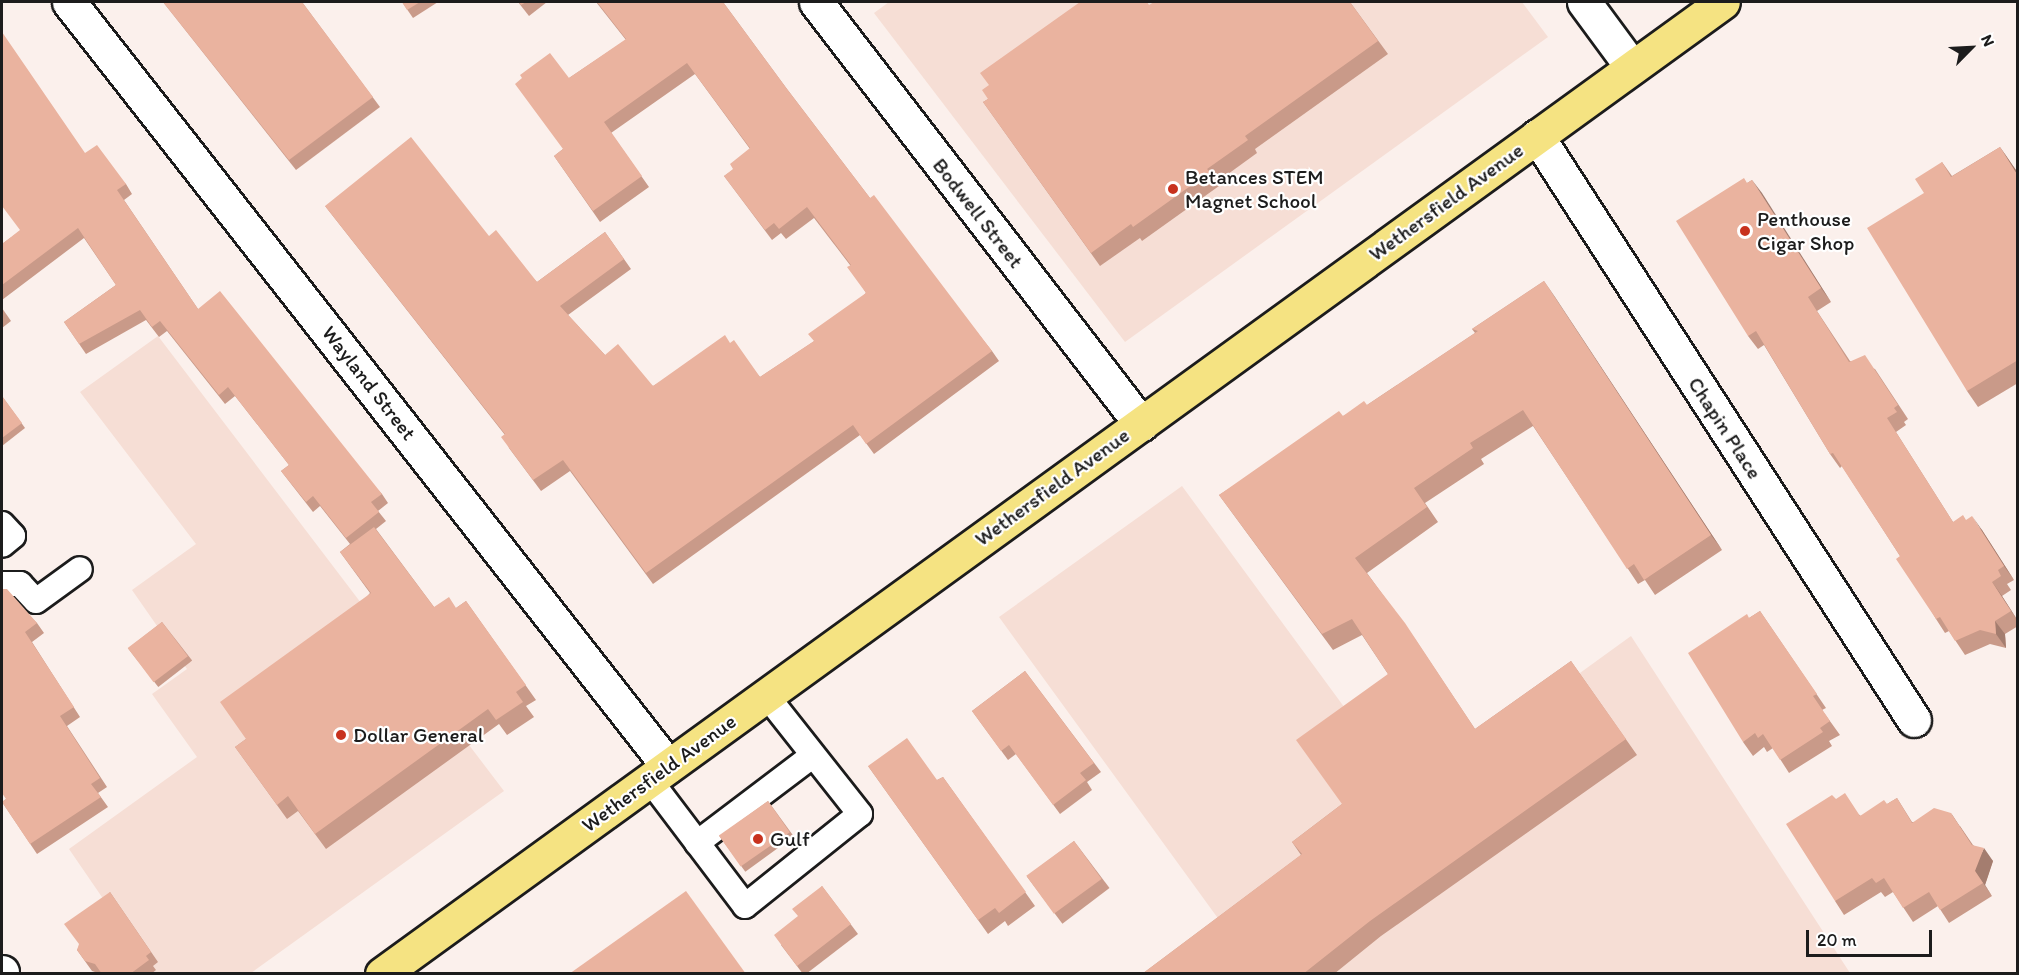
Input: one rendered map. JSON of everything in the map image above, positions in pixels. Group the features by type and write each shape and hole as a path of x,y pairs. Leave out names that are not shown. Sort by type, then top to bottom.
{"main road":[{"name":"Wethersfield Avenue","path":"382,974 1723,2"}],"street":[{"name":"Wayland Street","path":"69,2 659,772"},
{"name":"Bodwell Street","path":"816,2 1140,423"},
{"path":"1584,2 1632,67"},
{"name":"Chapin Place","path":"1537,136 1914,720"}],"lane":[{"path":"2,524 13,536 2,545"},
{"path":"2,584 20,584 36,601 80,569"},
{"path":"659,772 697,843 745,906 860,814 766,695"},
{"path":"697,843 812,756"}],"shaded area":[{"name":"Betances STEM Magnet School","path":"889,2 1522,2 1548,37 1125,342 874,13"},
{"path":"158,336 504,791 251,973 154,973 69,849 197,757 152,694 187,669 132,590 196,544 80,392"},
{"path":"1182,486 1350,715 1489,739 1631,636 1850,973 1168,973 1225,928 999,617"}],"building":[{"path":"163,2 302,2 373,97 289,160"},
{"path":"402,2 420,2 407,10"},
{"path":"597,2 723,2 870,198 874,195 992,351 866,444 853,425 646,573 563,460 533,480 501,437 505,434 325,206 411,137 489,236 496,230 537,282 605,232 624,259 560,306 605,355 618,344 653,386 725,335 730,343 734,340 760,377 814,341 808,334 866,293 847,267 851,265 807,207 779,229 774,223 765,230 724,176 733,169 730,164 750,148 687,63 604,122 642,176 593,211 554,156 563,149 515,84 522,78 520,75 550,53 569,78 626,39"},
{"path":"1080,2 1147,2 1149,5 1154,2 1350,2 1378,41 1245,136 1248,140 1207,169 1210,172 1133,227 1131,224 1091,253 983,102 988,99 982,90 989,85 980,73"},
{"path":"2,32 85,153 97,145 126,184 117,190 198,309 220,291 382,494 371,502 379,512 346,538 313,496 306,502 281,471 289,465 228,387 219,395 160,321 152,327 140,310 79,344 64,322 116,285 78,228 2,285 2,244 20,230 2,206"},
{"path":"2000,147 2018,176 2018,360 1967,391 1867,228 1924,193 1915,179 1942,162 1951,177"},
{"path":"1744,178 1747,183 1752,180 1821,288 1808,297 1849,362 1865,355 1898,405 1894,408 1897,412 1887,418 1953,522 1963,515 1966,520 1972,516 2004,566 1998,570 2001,576 1992,582 2011,611 1995,621 1996,634 1980,630 1955,641 1940,617 1936,619 1896,559 1900,556 1833,453 1830,454 1756,331 1748,336 1676,221"},
{"path":"1544,281 1711,535 1644,580 1634,564 1627,569 1523,410 1470,443 1473,448 1414,488 1427,507 1355,558 1405,623 1475,729 1571,661 1626,739 1370,921 1303,974 1142,974 1302,854 1292,842 1342,804 1296,740 1388,674 1352,619 1322,634 1219,495 1339,411 1343,416 1364,401 1367,405 1478,331 1472,329"},
{"path":"2,396 22,423 2,438"},
{"path":"374,527 434,607 449,597 456,608 466,601 526,685 516,692 523,702 496,720 488,709 315,834 288,796 277,805 235,747 246,739 220,702 371,593 340,552"},
{"path":"2,589 7,589 37,623 25,632 74,707 60,716 100,778 91,784 101,797 30,844 2,802 6,799 2,793"},
{"path":"1760,611 1817,694 1813,696 1830,721 1820,728 1823,732 1780,760 1763,734 1758,738 1755,733 1743,742 1688,653 1747,614 1749,618"},
{"path":"162,622 188,656 154,682 128,648"},
{"path":"1025,671 1094,763 1080,773 1086,780 1053,805 1009,745 1001,751 972,711"},
{"path":"907,738 937,780 943,777 1026,892 999,913 995,908 978,920 868,766"},
{"path":"1845,793 1860,816 1884,800 1887,804 1897,798 1912,823 1934,808 1951,813 1972,845 1984,848 1975,871 1983,883 1940,910 1929,892 1903,908 1884,878 1876,883 1872,878 1835,901 1786,824 1832,795 1836,799"},
{"name":"Gulf","path":"768,801 790,832 741,867 719,835"},
{"path":"1074,841 1102,879 1054,914 1026,876"},
{"path":"822,886 851,924 797,966 774,935 798,916 792,909"},
{"path":"686,891 746,974 569,974"},
{"path":"110,892 151,952 146,956 149,960 130,974 102,974 95,964 85,961 77,950 79,944 64,924"}],"place":[{"name":"Betances STEM Magnet School","path":"1173,189"},
{"name":"Penthouse Cigar Shop","path":"1745,231"},
{"name":"Dollar General","path":"341,735"},
{"name":"Gulf","path":"758,839"}]}
